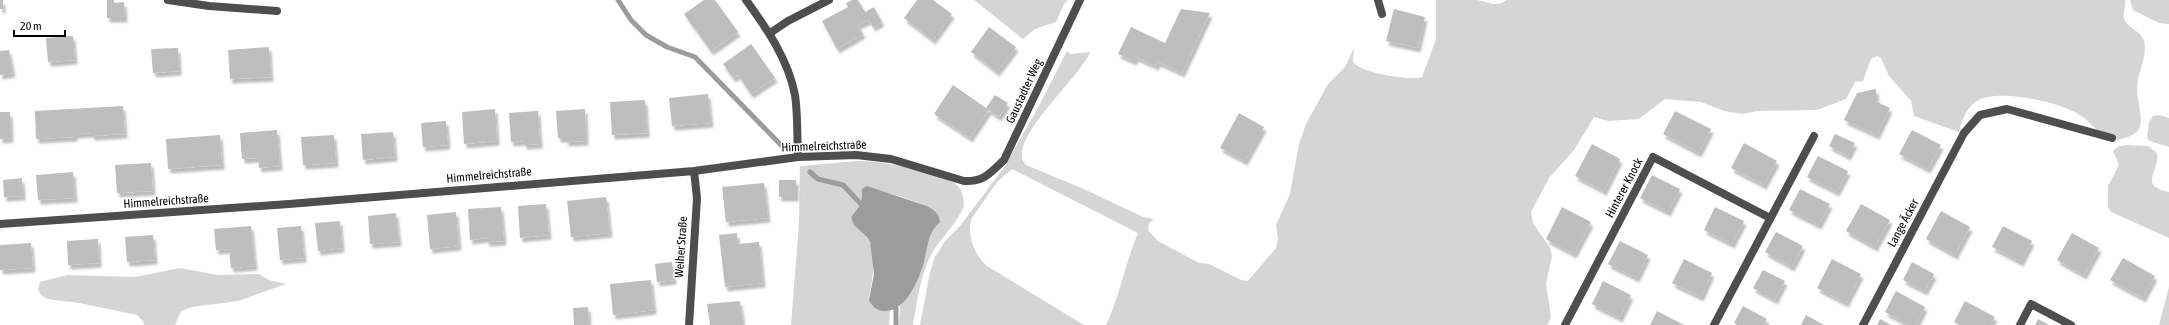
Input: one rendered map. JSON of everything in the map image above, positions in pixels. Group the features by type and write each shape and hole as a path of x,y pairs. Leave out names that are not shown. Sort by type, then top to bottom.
{"street":[{"path":"168,0 209,6 277,11"},
{"path":"746,0 770,33 782,56 795,96 798,157"},
{"path":"770,33 788,21 829,0"},
{"name":"Gaustadter Weg","path":"977,182 989,175 1004,160 1080,0"},
{"path":"1378,0 1382,14"},
{"name":"Lange Äcker","path":"1863,325 1964,133 1980,115 2007,109 2112,138"},
{"path":"1714,325 1814,136"},
{"name":"Himmelreichstraße","path":"0,224 266,206 694,171 798,157 856,155 891,158 964,181 977,182"},
{"name":"Hinterer Knock","path":"1565,325 1653,157 1770,218"},
{"name":"Weiher Straße","path":"689,325 697,198 694,171"},
{"path":"2020,325 2031,304 2071,325"}],"shaded area":[{"path":"974,0 1068,0 1064,4 1056,22 1035,29 1023,39"},
{"path":"1436,0 1477,0 1499,4 1507,0 2125,0 2124,18 2128,25 2140,34 2144,41 2145,47 2144,59 2137,83 2141,120 2139,129 2132,135 2115,140 2105,136 2083,117 2069,109 2028,98 1999,96 1987,97 1973,104 1961,123 1959,132 1914,116 1911,101 1889,76 1881,58 1877,56 1871,59 1863,81 1855,82 1846,99 1817,110 1757,111 1743,114 1724,111 1701,102 1665,99 1639,119 1608,121 1594,117 1574,150 1549,178 1531,212 1533,223 1550,248 1552,256 1546,284 1551,316 1548,325 1106,325 1115,303 1129,256 1138,233 1012,169 997,182 972,218 970,231 975,251 987,266 1084,325 920,325 930,272 935,257 945,241 960,226 1005,166 1039,106 1067,51 1070,54 1090,52 1084,63 1046,109 1025,141 1022,155 1026,165 1086,190 1143,217 1154,219 1149,223 1148,230 1158,241 1199,263 1209,264 1241,280 1248,281 1276,248 1278,238 1276,225 1290,194 1299,144 1306,124 1328,84 1345,67 1354,48 1353,62 1365,70 1397,77 1422,77 1436,39"},
{"path":"2130,0 2169,0 2169,24 2159,23 2133,10"},
{"path":"2160,115 2169,118 2169,147 2150,141 2147,138 2149,122 2153,116"},
{"path":"2119,146 2148,146 2157,153 2156,166 2152,177 2152,182 2154,186 2159,189 2169,192 2169,238 2111,212 2108,207 2108,186 2119,165 2113,151"},
{"path":"857,161 895,165 941,176 959,187 964,204 962,210 955,223 934,249 927,263 919,289 913,325 899,325 900,306 911,292 921,270 929,236 934,226 940,222 937,215 930,208 920,203 867,186 861,194 861,204 851,217 868,239 873,253 873,276 869,298 876,309 890,311 889,325 791,325 799,223 800,166"},
{"path":"867,186 927,206 939,216 940,222 930,236 924,262 915,286 905,301 898,307 891,310 878,310 869,300 874,274 870,242 867,237 854,225 851,217 861,204 862,189"},
{"path":"180,268 218,275 259,274 269,280 286,284 238,301 192,307 181,311 175,325 144,325 143,321 137,315 79,303 48,299 42,296 38,290 40,282 67,275 136,277"},
{"path":"2169,287 2169,325 2159,325"}],"building":[{"path":"0,0 3,0 3,9 0,9"},
{"path":"107,0 114,0 114,3 124,2 125,18 107,18"},
{"path":"704,0 715,0 738,32 711,51 684,14"},
{"path":"852,0 858,0 865,12 874,7 882,22 873,27 869,20 858,25 863,34 837,49 822,21 848,7 846,3"},
{"path":"917,0 933,0 952,14 933,40 904,18"},
{"path":"1181,9 1210,13 1182,73 1158,62 1156,66 1136,57 1134,61 1118,54 1131,27 1165,43"},
{"path":"1394,9 1425,17 1418,48 1386,41"},
{"path":"989,27 1016,47 997,72 971,52"},
{"path":"73,36 75,60 48,62 46,38"},
{"path":"751,44 775,78 751,94 738,75 733,78 723,64"},
{"path":"269,47 271,77 230,79 228,50"},
{"path":"178,48 179,71 153,73 151,49"},
{"path":"9,50 13,73 0,75 0,51"},
{"path":"953,85 986,108 995,95 1008,103 999,117 989,110 970,138 934,114"},
{"path":"1876,89 1877,102 1890,108 1877,135 1844,120 1857,93"},
{"path":"708,94 711,123 672,126 669,98"},
{"path":"645,100 647,133 612,135 610,102"},
{"path":"123,106 125,134 92,136 92,133 75,134 75,137 36,139 35,111"},
{"path":"495,109 497,141 464,144 462,112"},
{"path":"585,109 586,141 566,142 566,138 558,138 556,111"},
{"path":"538,111 540,144 524,145 524,141 511,142 509,113"},
{"path":"1675,111 1711,129 1699,153 1663,134"},
{"path":"0,112 10,112 11,138 0,139"},
{"path":"1239,113 1264,127 1245,161 1220,148"},
{"path":"446,121 448,145 423,147 421,123"},
{"path":"277,130 280,166 259,168 258,158 242,159 240,133"},
{"path":"1912,130 1941,145 1928,169 1899,154"},
{"path":"393,132 395,157 363,160 361,134"},
{"path":"1835,134 1855,143 1848,156 1829,146"},
{"path":"220,135 222,165 168,169 166,139"},
{"path":"334,135 336,163 303,165 301,137"},
{"path":"1744,143 1777,161 1764,185 1731,168"},
{"path":"1592,144 1620,159 1604,191 1575,176"},
{"path":"1818,156 1848,171 1837,192 1807,177"},
{"path":"151,163 153,191 117,193 115,165"},
{"path":"73,172 75,198 38,200 36,175"},
{"path":"1652,175 1680,189 1668,212 1640,198"},
{"path":"22,178 23,196 4,197 3,180"},
{"path":"779,180 796,180 796,197 779,197"},
{"path":"764,183 768,218 726,222 722,187"},
{"path":"1800,189 1830,204 1819,225 1789,210"},
{"path":"606,197 610,233 571,237 567,201"},
{"path":"546,204 549,235 520,238 518,206"},
{"path":"1861,204 1890,220 1875,247 1846,231"},
{"path":"501,207 504,241 487,242 487,238 470,240 468,209"},
{"path":"1562,207 1591,222 1574,254 1546,239"},
{"path":"1715,207 1744,221 1732,244 1704,230"},
{"path":"1941,211 1970,227 1955,255 1926,239"},
{"path":"456,212 459,246 430,249 427,215"},
{"path":"396,213 399,242 370,244 368,216"},
{"path":"340,221 342,248 318,251 315,223"},
{"path":"251,226 255,266 231,268 229,249 216,250 214,229"},
{"path":"301,226 304,258 280,260 277,228"},
{"path":"2003,226 2032,241 2021,262 1992,247"},
{"path":"1776,232 1803,246 1792,267 1765,252"},
{"path":"737,233 738,244 759,242 763,283 725,287 719,235"},
{"path":"2072,233 2099,248 2084,275 2057,260"},
{"path":"153,235 155,260 127,262 125,237"},
{"path":"98,239 99,263 68,265 67,241"},
{"path":"1620,241 1648,255 1637,278 1608,264"},
{"path":"31,243 33,268 0,270 0,245"},
{"path":"2123,258 2155,276 2143,298 2110,280"},
{"path":"1684,259 1712,273 1701,297 1672,283"},
{"path":"1832,259 1861,274 1846,303 1817,288"},
{"path":"672,262 674,280 657,282 655,264"},
{"path":"1912,262 1934,274 1925,291 1903,280"},
{"path":"1763,270 1785,281 1775,300 1753,288"},
{"path":"651,280 654,310 613,315 610,284"},
{"path":"1603,281 1631,295 1620,318 1592,304"},
{"path":"1896,291 1925,307 1916,325 1909,325 1885,312"},
{"path":"740,301 743,325 710,325 707,304"},
{"path":"1965,301 1995,317 1990,325 1960,325 1954,322"},
{"path":"1743,306 1767,319 1764,325 1737,325 1734,323"},
{"path":"588,307 589,325 574,325 573,308"},
{"path":"1657,311 1684,325 1650,325"},
{"path":"1806,315 1824,325 1801,325"},
{"path":"1880,319 1891,325 1877,325"},
{"path":"2038,319 2049,325 2035,325"}],"waterway":[{"path":"618,0 631,20 646,35 667,47 695,57 782,146"},
{"path":"810,172 818,179 843,185 861,204"},
{"path":"896,308 896,325"}]}
